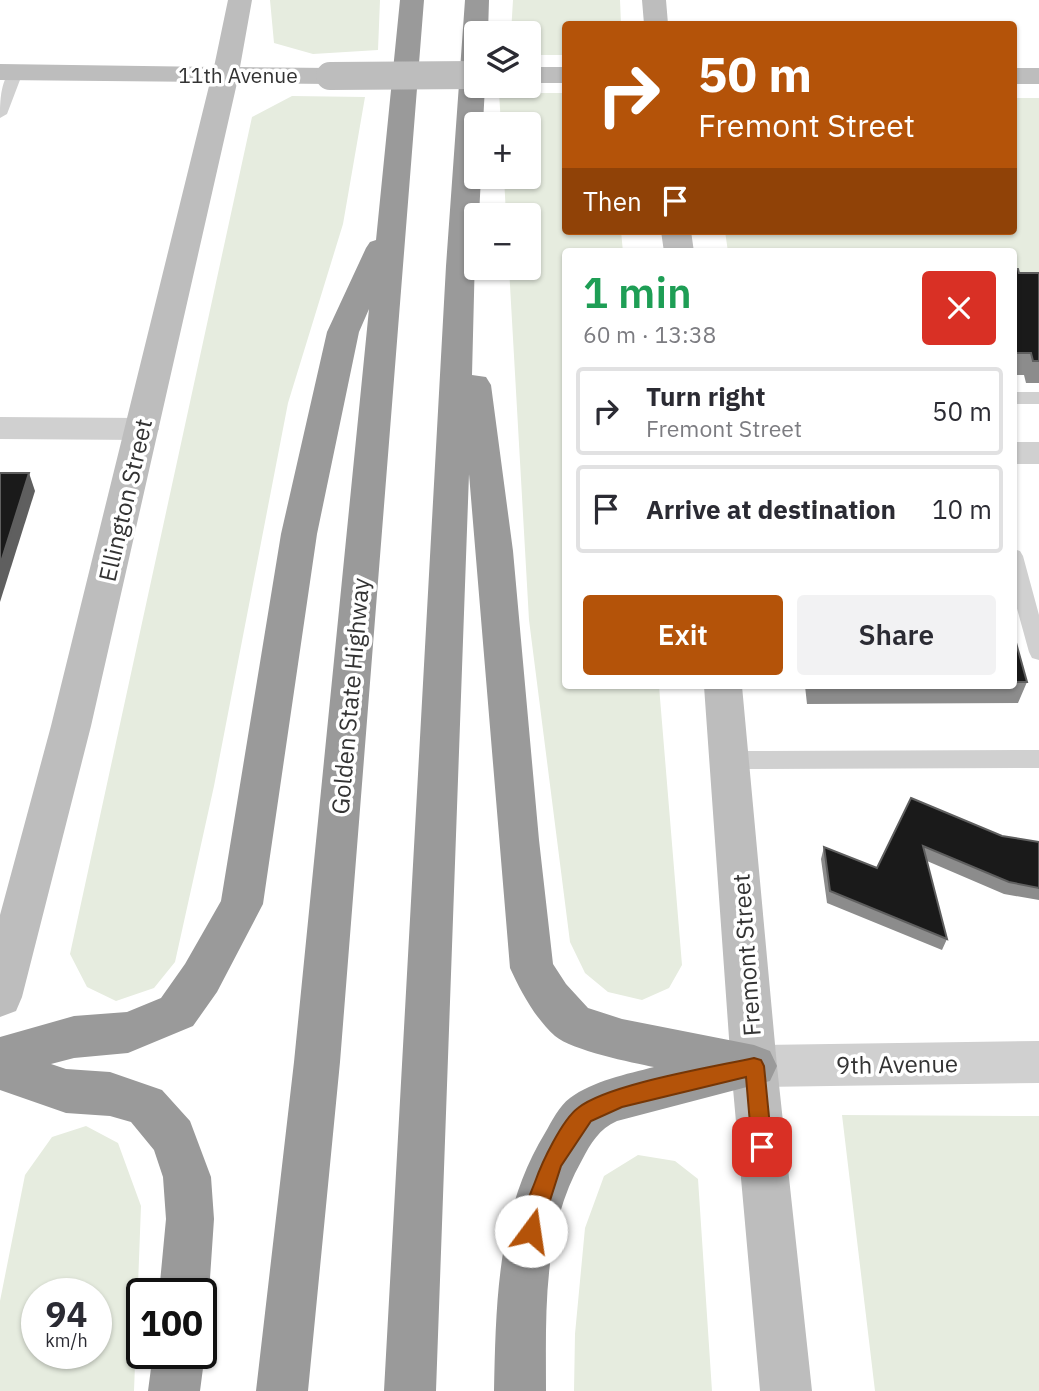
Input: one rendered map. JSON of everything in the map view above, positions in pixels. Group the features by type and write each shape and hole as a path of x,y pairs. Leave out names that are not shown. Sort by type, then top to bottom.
{"highway":[{"name":"Golden State Highway","path":"282,1391 317,1062 412,0"},
{"path":"410,1391 461,266 478,4"},
{"path":"0,1058 74,1037 128,1032 177,1012 201,978 242,904 299,534 343,332 393,220"},
{"path":"461,266 495,551 518,840 532,968 550,998 573,1024 622,1040 754,1066"},
{"path":"520,1391 522,1277 536,1208 552,1161 584,1114 620,1098 754,1066"},
{"path":"0,1069 66,1091 110,1094 146,1105 173,1137 187,1177 190,1219 185,1278"},
{"path":"174,1391 177,1369"}],"street":[{"name":"Ellington Street","path":"0,997 71,726 225,76 240,0"},
{"path":"654,0 656,21"},
{"name":"11th Avenue","path":"8,72 225,76 464,75"},
{"path":"1017,76 1039,76"},
{"path":"0,428 142,429"},
{"path":"1017,453 1039,453"},
{"name":"Fremont Street","path":"723,689 754,1066 786,1391"},
{"name":"9th Avenue","path":"754,1066 1039,1062"}],"lane":[{"path":"1,106 8,72"},
{"path":"1017,398 1039,398"},
{"path":"1017,571 1039,652"},
{"path":"730,760 1039,759"}],"shaded area":[{"path":"270,0 380,0 378,50 313,54 274,43"},
{"path":"513,0 620,0 621,21 562,21 562,55 541,55 541,21 512,21"},
{"path":"541,93 562,93 562,235 621,235 623,248 562,248 562,689 659,689 682,965 669,988 642,1000 608,992 585,973 570,942 529,620 510,280 541,280 541,203 505,203 505,189 541,189 541,112 500,112 499,98 541,98"},
{"path":"292,96 365,97 343,224 288,403 214,786 175,962 154,988 116,1001 87,987 70,954 252,117"},
{"path":"1017,98 1039,98 1039,289 1017,289 1017,248 727,248 726,235 1017,235"},
{"path":"842,1115 1039,1116 1039,1391 875,1391"},
{"path":"86,1126 118,1143 141,1206 138,1278 126,1278 126,1369 135,1369 134,1391 0,1391 0,1301 25,1175 52,1137"},
{"path":"638,1155 675,1161 698,1179 712,1391 574,1391 575,1334 585,1228 604,1176"}],"building":[{"path":"1017,269 1019,273 1039,273 1039,361 1033,361 1031,353 1017,353"},
{"path":"0,473 29,473 0,565"},
{"path":"1017,646 1027,682 1017,682"},
{"path":"911,798 1002,836 1039,842 1039,888 1009,882 923,846 947,939 830,891 824,847 877,868"}],"route":[{"path":"531,1231 552,1161 584,1114 620,1098 754,1066 762,1147"}]}
